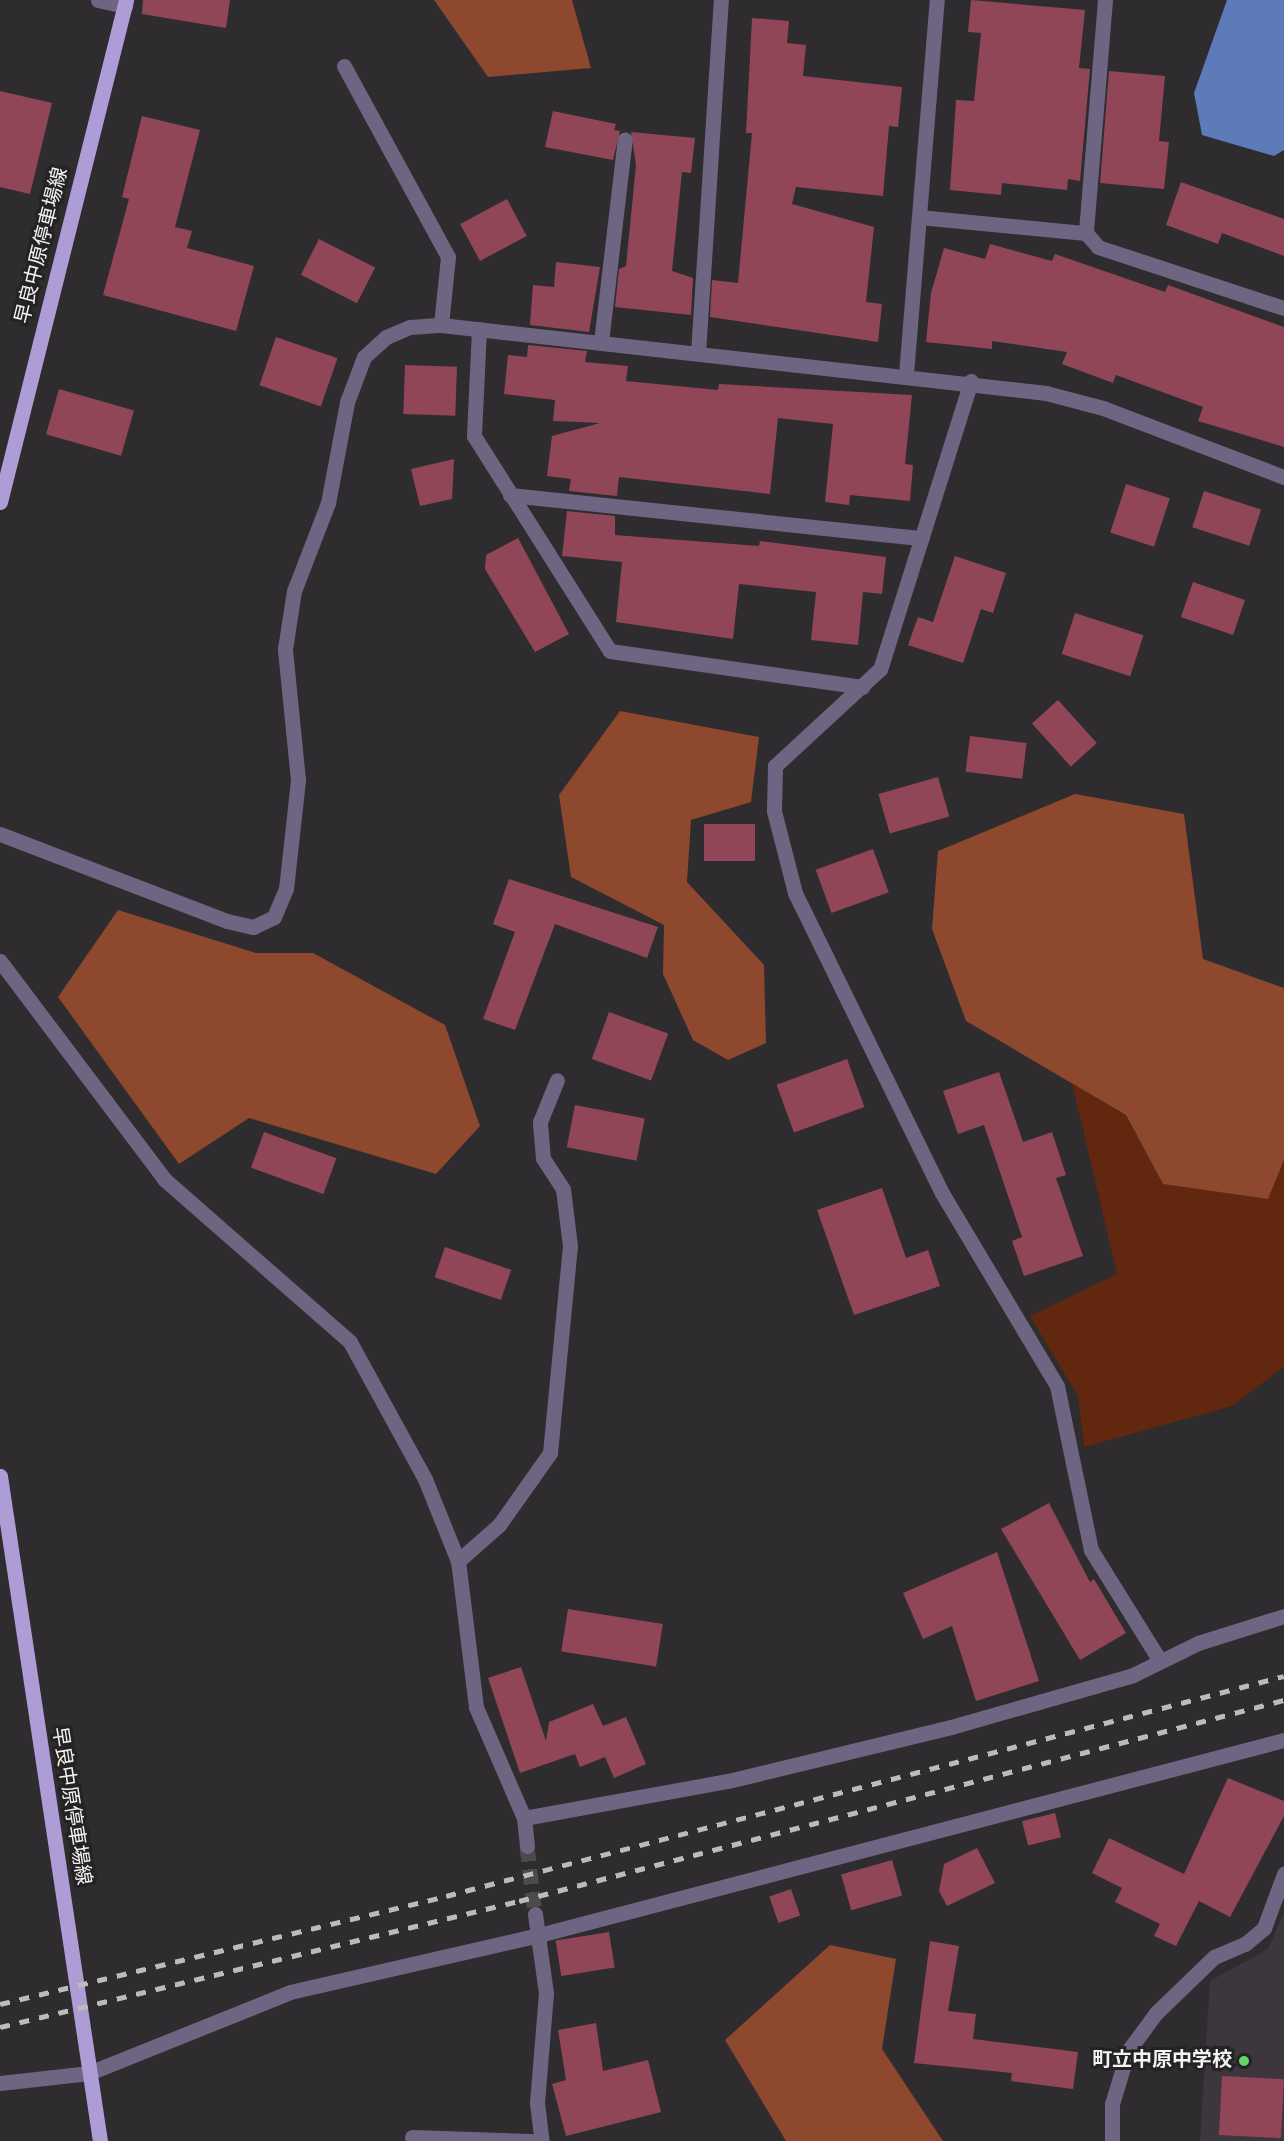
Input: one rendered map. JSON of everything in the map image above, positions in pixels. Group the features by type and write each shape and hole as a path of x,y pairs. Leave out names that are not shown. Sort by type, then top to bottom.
{"main road":[{"name":"早良中原停車場線","path":"0,502 126,3"},
{"name":"早良中原停車場線","path":"0,1476 100,2141"}],"street":[{"path":"98,0 126,3"},
{"path":"698,353 721,0"},
{"path":"906,374 937,0"},
{"path":"1086,233 1105,0"},
{"path":"344,66 448,257 441,325"},
{"path":"601,342 625,139"},
{"path":"919,217 1086,233 1098,247 1284,308"},
{"path":"0,834 227,921 253,927 274,917 286,889 298,780 285,649 294,591 328,503 347,402 364,357 394,334 441,325 971,381 1103,408 1284,477"},
{"path":"479,329 474,436 610,651 862,687"},
{"path":"971,381 880,669 775,766 774,811 795,893 942,1193 1057,1386 1091,1550 1160,1661"},
{"path":"510,495 922,538"},
{"path":"0,961 164,1179 350,1342 425,1479 458,1561 476,1707 525,1818 527,1846"},
{"path":"458,1561 499,1525 550,1453 570,1246 562,1189 543,1158 540,1122 557,1080"},
{"path":"525,1818 728,1780 951,1727 1133,1675 1198,1643 1284,1616"},
{"path":"0,2083 89,2073 290,1992 539,1935 1284,1740"},
{"path":"1112,2141 1112,2104 1128,2050 1156,2013 1214,1957 1245,1944 1264,1928 1284,1874"},
{"path":"535,1914 546,1993 537,2103 542,2141"},
{"path":"412,2137 531,2141"}],"shaded area":[{"path":"434,0 572,0 591,68 488,77"},
{"path":"620,711 759,737 751,802 691,820 687,882 764,965 766,1043 728,1060 693,1040 663,974 664,925 571,877 559,795"},
{"path":"1075,794 1184,814 1203,959 1284,988 1284,1160 1268,1199 1163,1184 1126,1115 966,1021 932,929 938,851"},
{"path":"118,910 256,953 313,953 445,1025 480,1126 436,1174 249,1118 179,1164 58,997"},
{"path":"1072,1083 1126,1115 1163,1184 1268,1199 1284,1160 1284,1367 1232,1406 1084,1447 1078,1396 1030,1316 1117,1274"},
{"name":"町立中原中学校","path":"1284,1912 1284,2141 1200,2141 1210,1981 1268,1949"},
{"path":"830,1945 896,1959 882,2049 943,2141 786,2141 725,2040"}],"water":[{"path":"1227,0 1284,0 1284,150 1274,156 1202,135 1194,93"}],"building":[{"path":"143,0 230,0 226,28 142,14"},
{"path":"971,0 1085,10 1079,68 1090,69 1080,181 1068,179 1067,190 1002,183 1001,195 950,190 956,100 974,101 981,33 968,32"},
{"path":"752,18 789,21 787,43 806,45 803,76 902,87 898,127 889,126 883,196 796,187 792,204 874,227 866,302 882,304 878,342 710,317 712,280 738,283 752,133 746,133"},
{"path":"1109,71 1165,76 1159,141 1169,142 1164,189 1100,183"},
{"path":"0,91 52,103 30,194 0,187"},
{"path":"553,111 616,124 614,130 620,131 613,160 545,147"},
{"path":"142,116 200,130 175,227 192,231 187,248 254,266 236,331 103,295 129,199 122,197"},
{"path":"631,132 695,138 691,173 682,172 672,271 693,278 691,315 615,307 619,269 626,266 636,165"},
{"path":"1181,182 1284,219 1284,256 1222,233 1218,244 1166,225"},
{"path":"507,199 527,236 480,261 460,224"},
{"path":"319,239 375,268 357,303 301,275"},
{"path":"990,244 1052,261 1055,254 1165,292 1168,285 1284,327 1284,447 1198,421 1203,407 1116,375 1113,383 1062,364 1067,352 992,341 992,349 926,342 931,293 944,248 985,259"},
{"path":"556,262 600,267 589,332 530,325 533,285 554,287"},
{"path":"276,337 337,358 321,406 259,385"},
{"path":"528,345 587,351 585,362 628,366 626,381 718,390 719,384 912,395 905,464 913,465 910,501 850,495 849,505 825,502 833,424 778,418 770,494 619,477 617,496 569,491 571,479 547,476 552,436 600,423 553,421 555,400 504,394 508,355 527,357"},
{"path":"405,365 457,367 455,416 403,414"},
{"path":"59,389 134,410 121,456 46,434"},
{"path":"454,459 452,499 420,506 411,469"},
{"path":"1126,484 1170,498 1154,547 1110,533"},
{"path":"1204,491 1261,510 1249,546 1192,527"},
{"path":"567,511 615,516 615,535 759,546 760,541 886,557 882,594 863,592 858,645 811,640 816,592 739,584 733,639 616,622 622,562 562,556"},
{"path":"518,538 569,634 535,652 485,569 486,555"},
{"path":"955,556 1006,573 993,613 981,609 963,663 908,645 918,617 933,622"},
{"path":"1193,582 1245,600 1233,635 1181,617"},
{"path":"1075,613 1143,635 1130,676 1062,654"},
{"path":"1058,700 1097,743 1071,767 1032,723"},
{"path":"970,736 1027,743 1022,779 966,772"},
{"path":"938,777 949,816 890,834 878,794"},
{"path":"704,824 755,824 755,861 704,861"},
{"path":"873,849 889,892 831,913 816,870"},
{"path":"509,879 658,927 647,958 555,924 515,1030 483,1019 515,932 493,924"},
{"path":"609,1012 668,1034 651,1081 592,1059"},
{"path":"847,1059 864,1107 794,1133 777,1085"},
{"path":"999,1072 1023,1142 1052,1132 1066,1175 1056,1178 1083,1256 1024,1276 1012,1241 1022,1237 984,1125 958,1134 943,1091"},
{"path":"575,1105 645,1119 636,1161 567,1147"},
{"path":"264,1132 336,1158 323,1194 251,1168"},
{"path":"882,1188 906,1258 928,1250 940,1286 854,1315 817,1210"},
{"path":"445,1247 511,1270 501,1300 435,1277"},
{"path":"1049,1503 1090,1582 1094,1579 1126,1633 1080,1660 1001,1529"},
{"path":"997,1552 1039,1681 976,1701 952,1626 923,1639 903,1593"},
{"path":"568,1609 663,1624 656,1666 561,1651"},
{"path":"521,1667 546,1741 549,1722 593,1704 603,1726 626,1717 646,1764 614,1778 605,1757 580,1767 575,1754 520,1773 488,1678"},
{"path":"1228,1778 1284,1801 1284,1816 1230,1917 1199,1901 1176,1946 1154,1936 1160,1924 1115,1902 1122,1888 1092,1873 1109,1838 1184,1874"},
{"path":"1055,1813 1061,1837 1028,1845 1022,1821"},
{"path":"977,1848 995,1883 947,1906 939,1891 944,1864"},
{"path":"892,1860 902,1896 851,1910 841,1875"},
{"path":"791,1889 800,1915 778,1923 769,1896"},
{"path":"609,1932 615,1968 561,1976 556,1940"},
{"path":"930,1941 959,1946 948,2011 976,2014 973,2039 1078,2052 1073,2089 1011,2081 1012,2073 914,2063"},
{"path":"596,2023 603,2071 648,2060 661,2112 566,2136 552,2084 566,2080 558,2030"},
{"path":"1222,2076 1284,2079 1281,2138 1219,2135"}],"tunnel":[{"path":"527,1846 535,1914"}],"railway":[{"path":"0,2004 446,1896 1284,1676"},
{"path":"0,2027 519,1901 1284,1700"}],"place":[{"name":"町立中原中学校","path":"1244,2061"}]}
